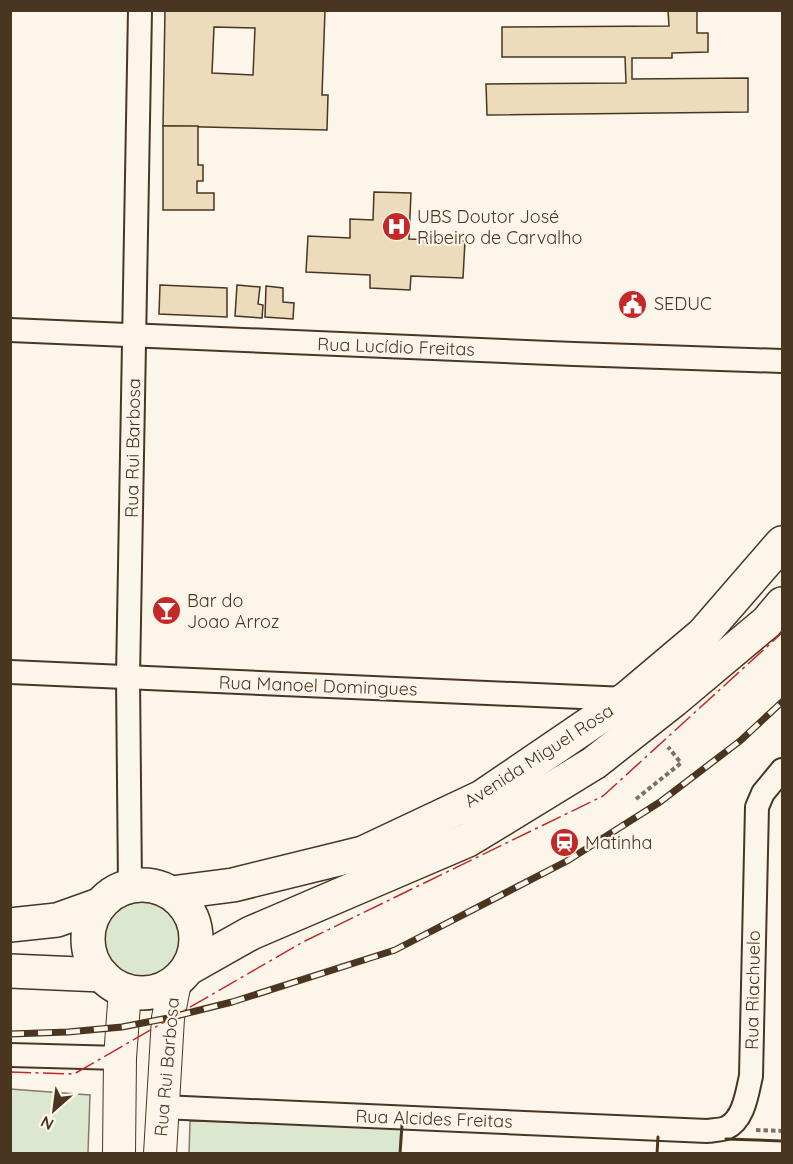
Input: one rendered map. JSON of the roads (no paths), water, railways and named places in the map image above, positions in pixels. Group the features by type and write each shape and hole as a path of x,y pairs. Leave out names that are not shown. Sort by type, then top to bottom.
{"main road":[{"name":"Avenida Miguel Rosa","path":"171,893 233,885 363,853 482,796 626,699 703,633 783,543"},
{"name":"Avenida Miguel Rosa","path":"181,975 251,933 468,840 594,763 767,622 783,604"},
{"path":"10,971 113,982 142,993 159,990 181,975 194,954 196,936 192,920 184,905 171,893 152,886 130,886 107,897 99,905 90,923 88,942 92,959 113,982 120,1058 119,1154"},
{"path":"10,926 57,920 99,905"},
{"name":"Rua Rui Barbosa","path":"160,1154 168,1018 181,975"}],"street":[{"name":"Rua Rui Barbosa","path":"130,886 128,677 140,10"},
{"name":"Rua Lucídio Freitas","path":"10,330 563,354 783,361"},
{"name":"Rua Manoel Domingues","path":"10,672 626,699"},
{"name":"Rua Riachuelo","path":"707,1131 726,1128 737,1120 745,1101 751,1076 757,807 763,794 783,770"},
{"path":"10,1055 120,1058"},
{"name":"Rua Alcides Freitas","path":"162,1107 707,1131"}],"railway":[{"path":"10,1034 122,1027 168,1018 232,1002 395,950 567,861 660,802 740,741 782,702"}],"place":[{"name":"UBS Doutor José Ribeiro de Carvalho","path":"396,227"},
{"name":"SEDUC","path":"633,304"},
{"name":"Bar do Joao Arroz","path":"166,611"},
{"name":"Matinha","path":"564,843"}]}
